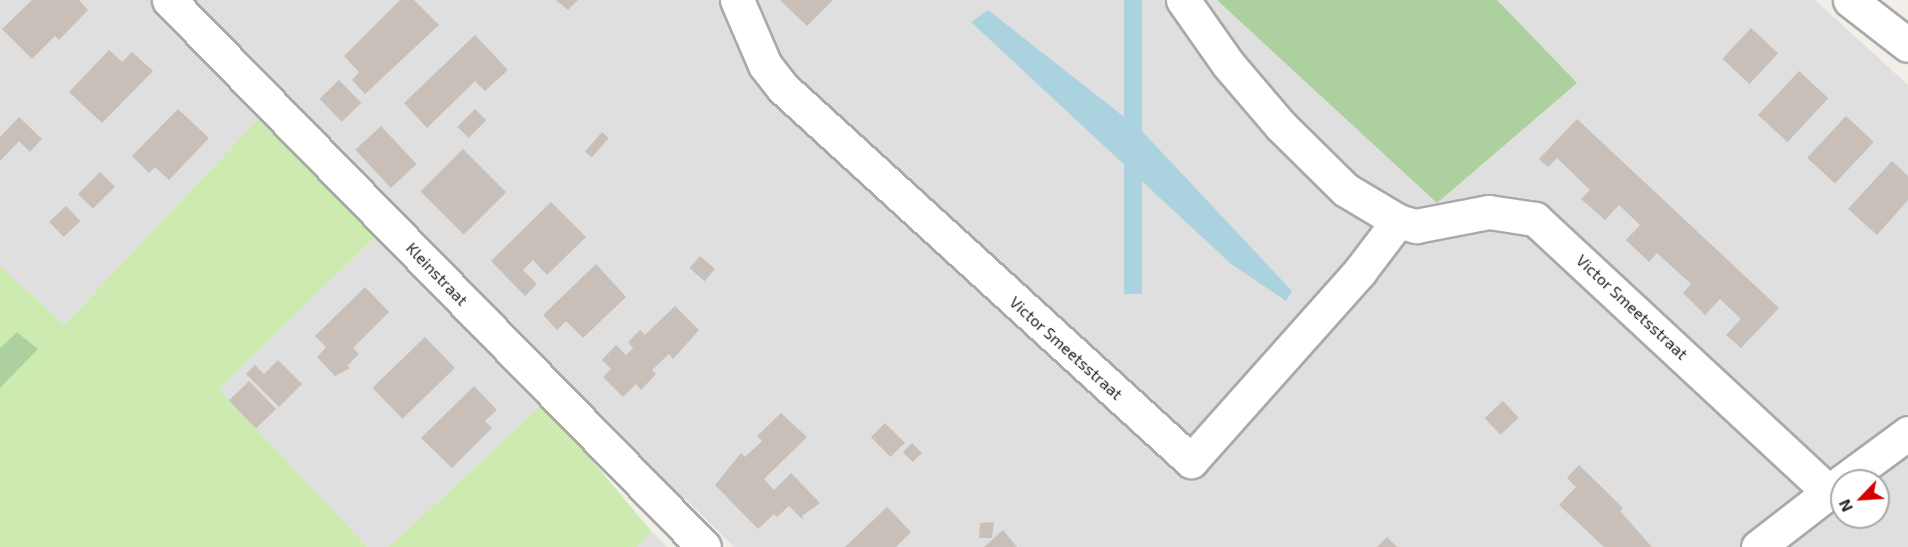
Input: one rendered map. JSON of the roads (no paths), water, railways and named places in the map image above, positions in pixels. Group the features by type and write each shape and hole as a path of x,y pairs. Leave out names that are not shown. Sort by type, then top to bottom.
{"street":[{"name":"Kleinstraat","path":"169,0 704,547"},
{"name":"Victor Smeetsstraat","path":"737,0 765,65 783,88 1191,461 1360,271 1398,221"},
{"name":"Victor Smeetsstraat","path":"1183,0 1228,64 1310,158 1346,190 1398,221 1433,225 1489,212 1535,219 1830,478"},
{"path":"1850,0 1908,45"},
{"path":"1860,469 1908,433"},
{"path":"1758,547 1830,491"}],"water":[{"path":"1124,0 1142,0 1142,294 1124,294"},
{"path":"988,10 1141,130 1292,291 1286,301 1231,264 971,22"}]}
